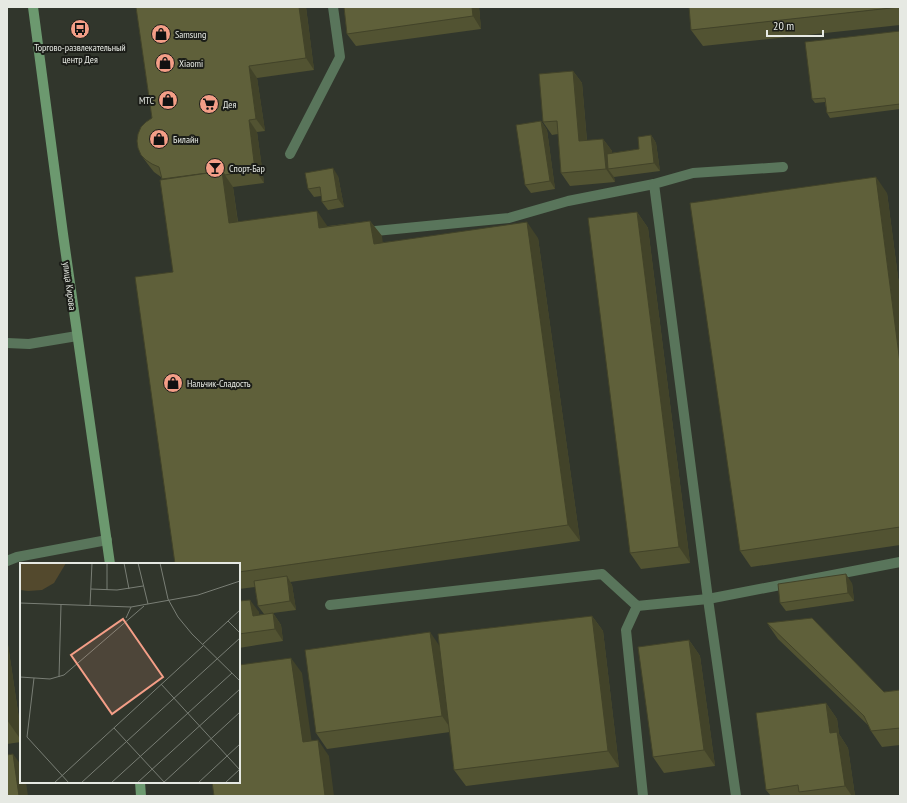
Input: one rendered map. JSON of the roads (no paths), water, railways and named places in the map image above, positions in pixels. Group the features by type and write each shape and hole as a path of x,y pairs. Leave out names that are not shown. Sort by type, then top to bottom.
{"main road":[{"name":"улица Кирова","path":"33,7 77,336 110,563"},
{"path":"140,783 142,796"}],"lane":[{"path":"290,154 340,57 333,7"},
{"path":"354,233 509,218 568,201 654,184 693,173 783,167"},
{"path":"654,184 708,599 736,796"},
{"path":"7,343 29,344 77,336"},
{"path":"7,561 17,557 107,540"},
{"path":"330,605 602,574 636,606 708,599 900,562"},
{"path":"636,606 626,630 643,796"}],"place":[{"name":"Торгово-развлекательный центр Дея","path":"80,29"},
{"name":"Samsung","path":"161,34"},
{"name":"Xiaomi","path":"165,63"},
{"name":"МТС","path":"168,100"},
{"name":"Дея","path":"209,104"},
{"name":"Билайн","path":"159,139"},
{"name":"Спорт-Бар","path":"215,168"},
{"name":"Нальчик-Сладость","path":"173,383"}]}
